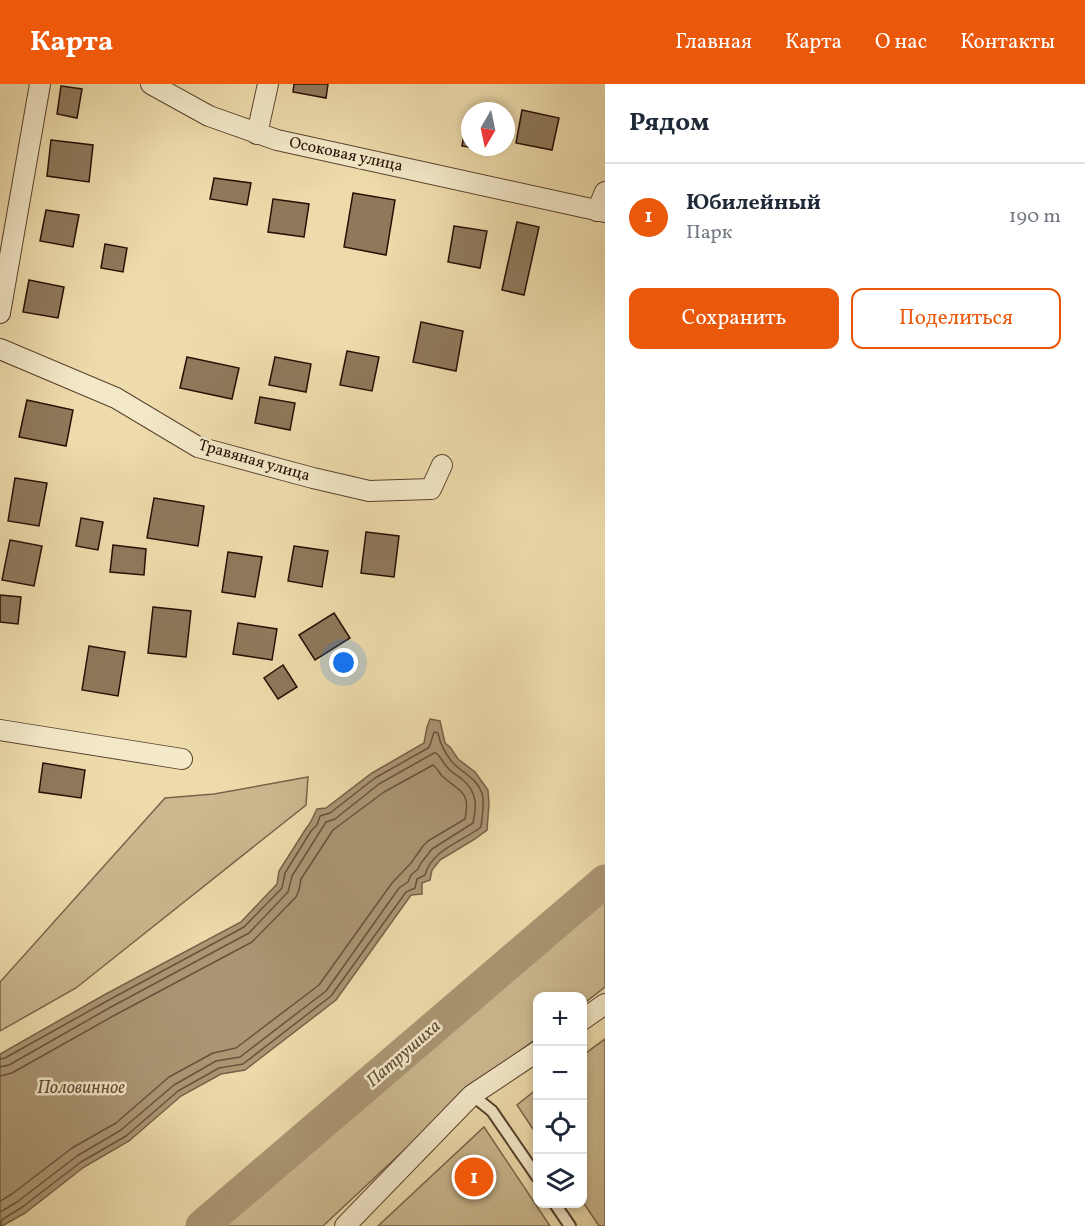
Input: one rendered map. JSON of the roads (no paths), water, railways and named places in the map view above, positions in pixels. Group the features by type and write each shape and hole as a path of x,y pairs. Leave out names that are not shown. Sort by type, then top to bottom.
{"street":[{"path":"0,313 40,84"},
{"name":"Осоковая улица","path":"151,84 209,116 277,140 601,212"},
{"path":"257,134 268,84"},
{"path":"601,212 605,192"},
{"name":"Травяная улица","path":"0,349 116,398 198,447 313,478 369,491 431,489 442,465"},
{"path":"0,730 182,759"},
{"path":"587,1017 605,1004"},
{"path":"345,1226 472,1095 533,1054"}],"lane":[{"path":"472,1095 492,1110 533,1172"},
{"path":"558,1208 570,1226"}],"water":[{"name":"Половинное","path":"430,719 440,721 445,743 458,759 475,772 488,790 487,830 440,860 432,870 430,880 422,883 422,894 411,895 336,1000 245,1070 221,1074 181,1096 129,1141 84,1167 25,1213 0,1226 0,1054 241,922 277,884 279,871 317,809 326,808 372,773 424,743"}],"waterway":[{"name":"Патрушиха","path":"202,1226 605,881"}],"place":[{"name":"Юбилейный","path":"474,1177"}]}
